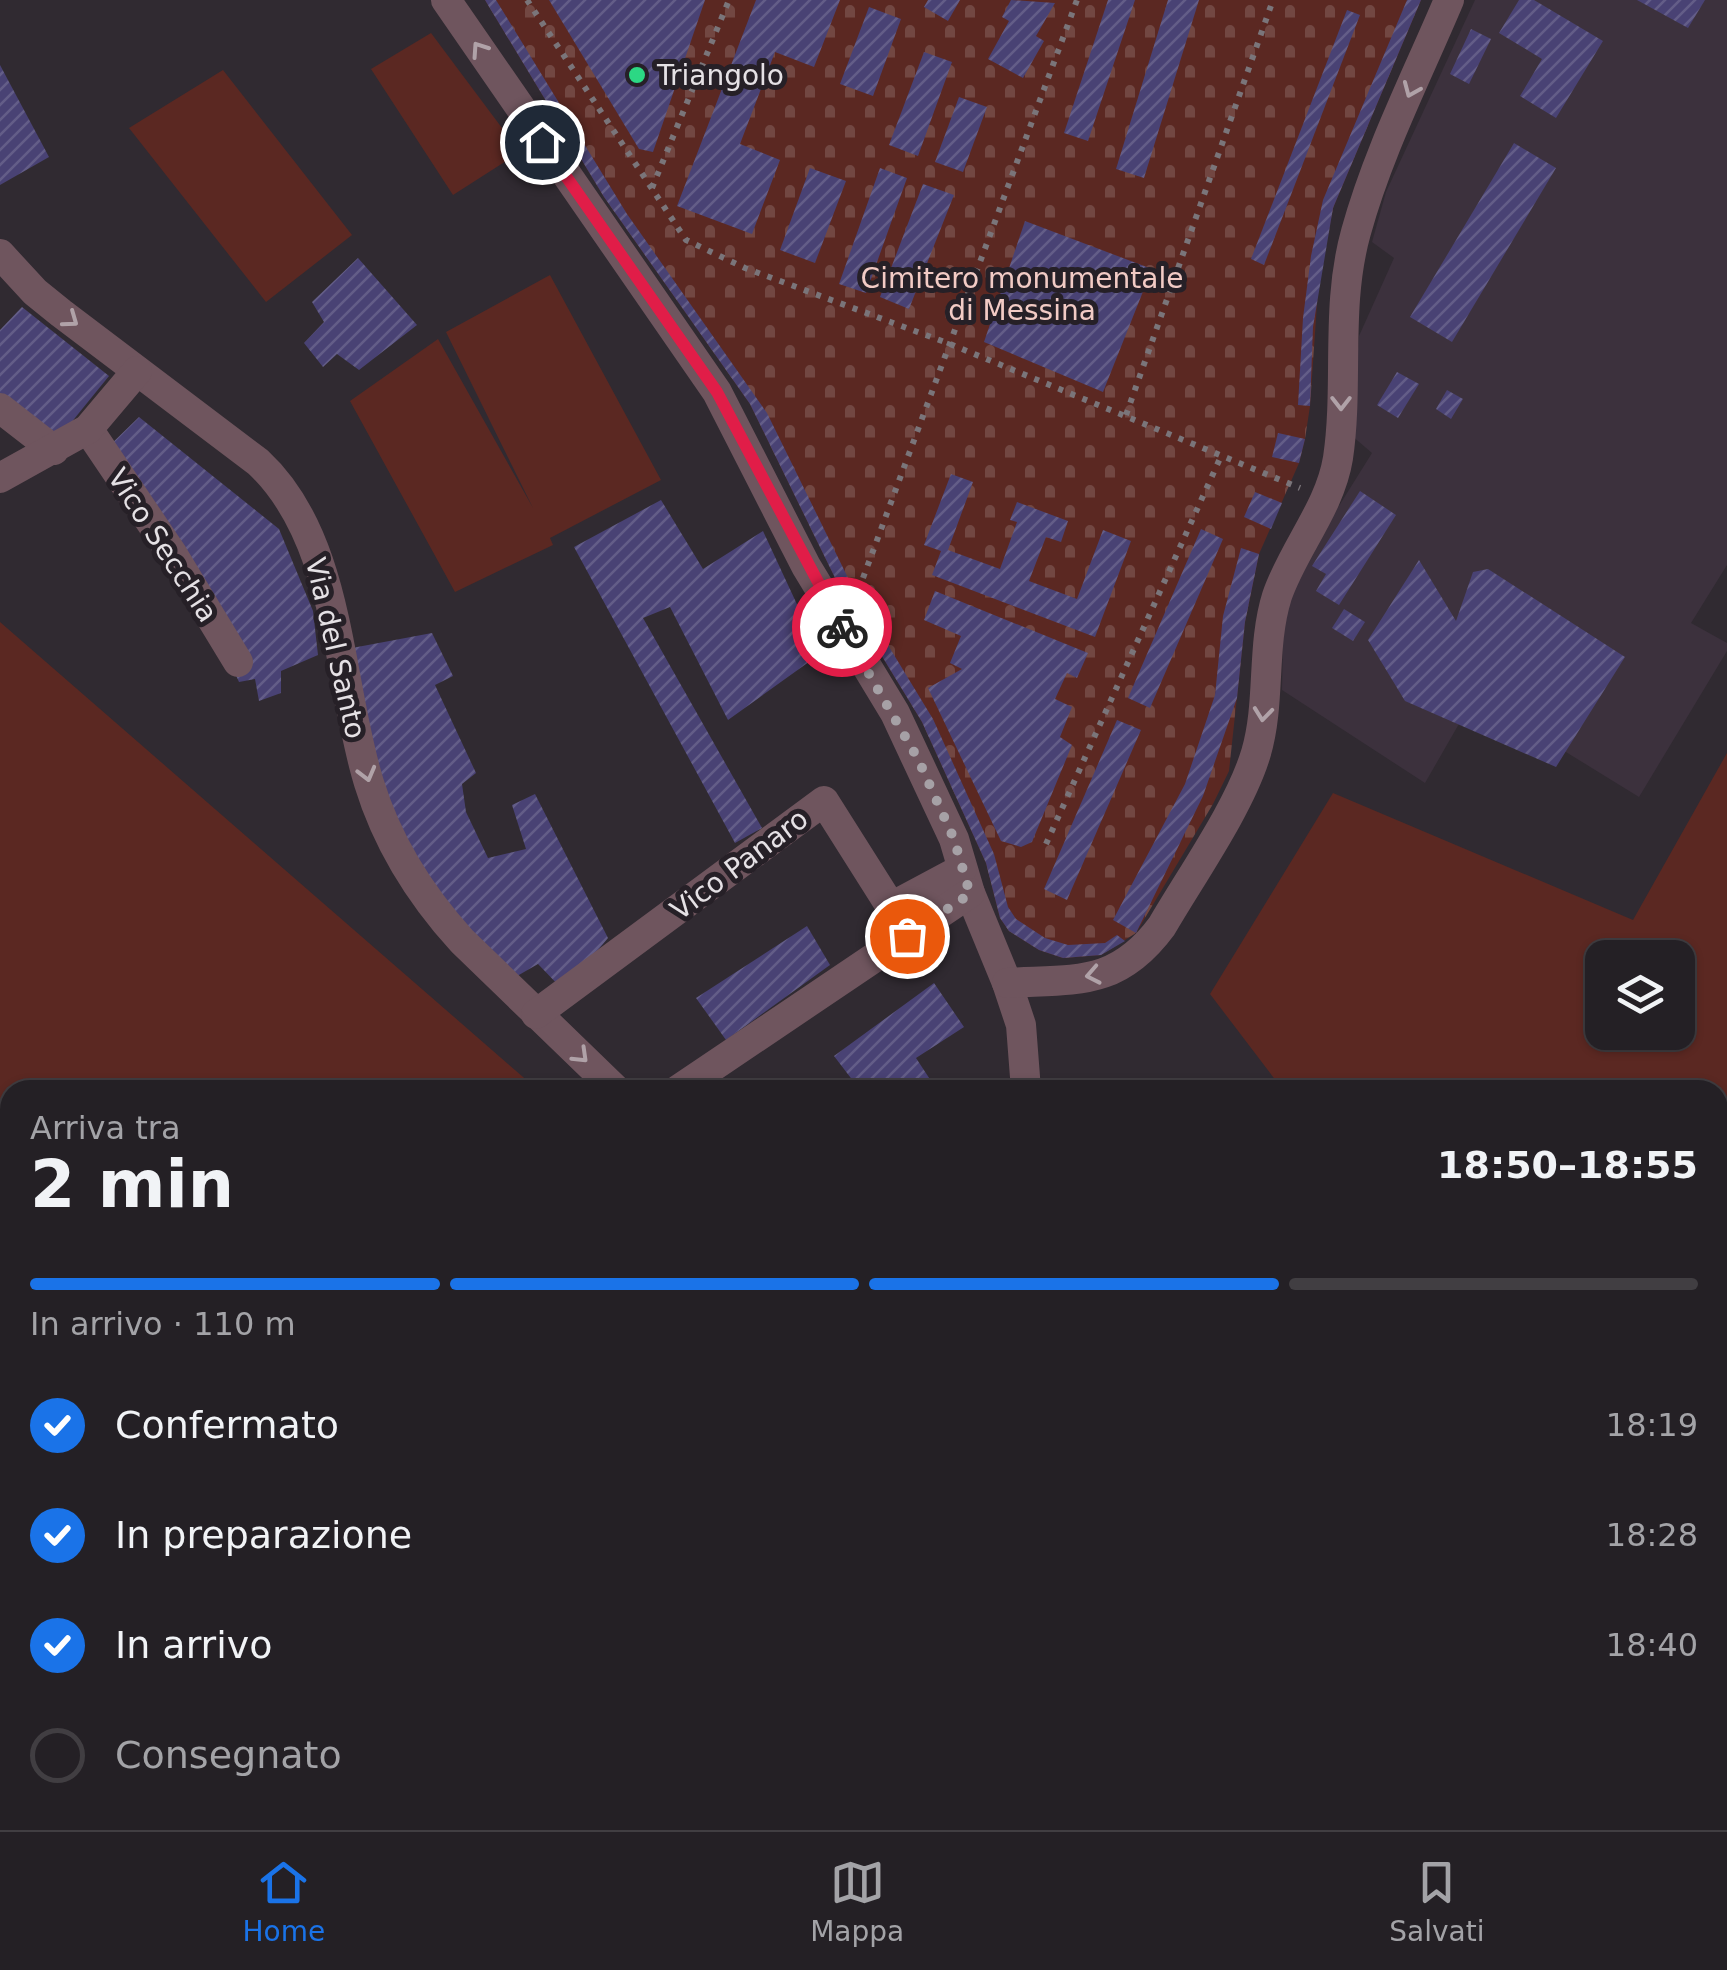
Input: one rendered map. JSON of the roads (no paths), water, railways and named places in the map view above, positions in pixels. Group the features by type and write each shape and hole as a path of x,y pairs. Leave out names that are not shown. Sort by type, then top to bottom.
{"street":[{"path":"446,0 717,392 806,566 918,759 954,839 966,881 1007,983 1020,1025 1025,1080"},
{"path":"1007,983 1078,978 1114,970 1146,948 1247,777 1261,730 1274,610 1337,463 1341,338 1348,265 1357,230 1385,151 1448,0"},
{"name":"Via del Santo","path":"0,254 35,292 258,462 278,482 296,508 311,541 368,782 391,838 439,915 605,1080"},
{"path":"0,478 88,429 138,371"},
{"path":"0,408 54,450"},
{"name":"Vico Secchia","path":"88,429 173,555 238,662"},
{"name":"Vico Panaro","path":"536,1014 824,800 892,906 966,881"},
{"path":"692,1080 966,881"}],"place":[{"name":"Triangolo","path":"637,75"}],"park label":[{"name":"Cimitero monumentale di Messina","path":"1022,294"}]}
